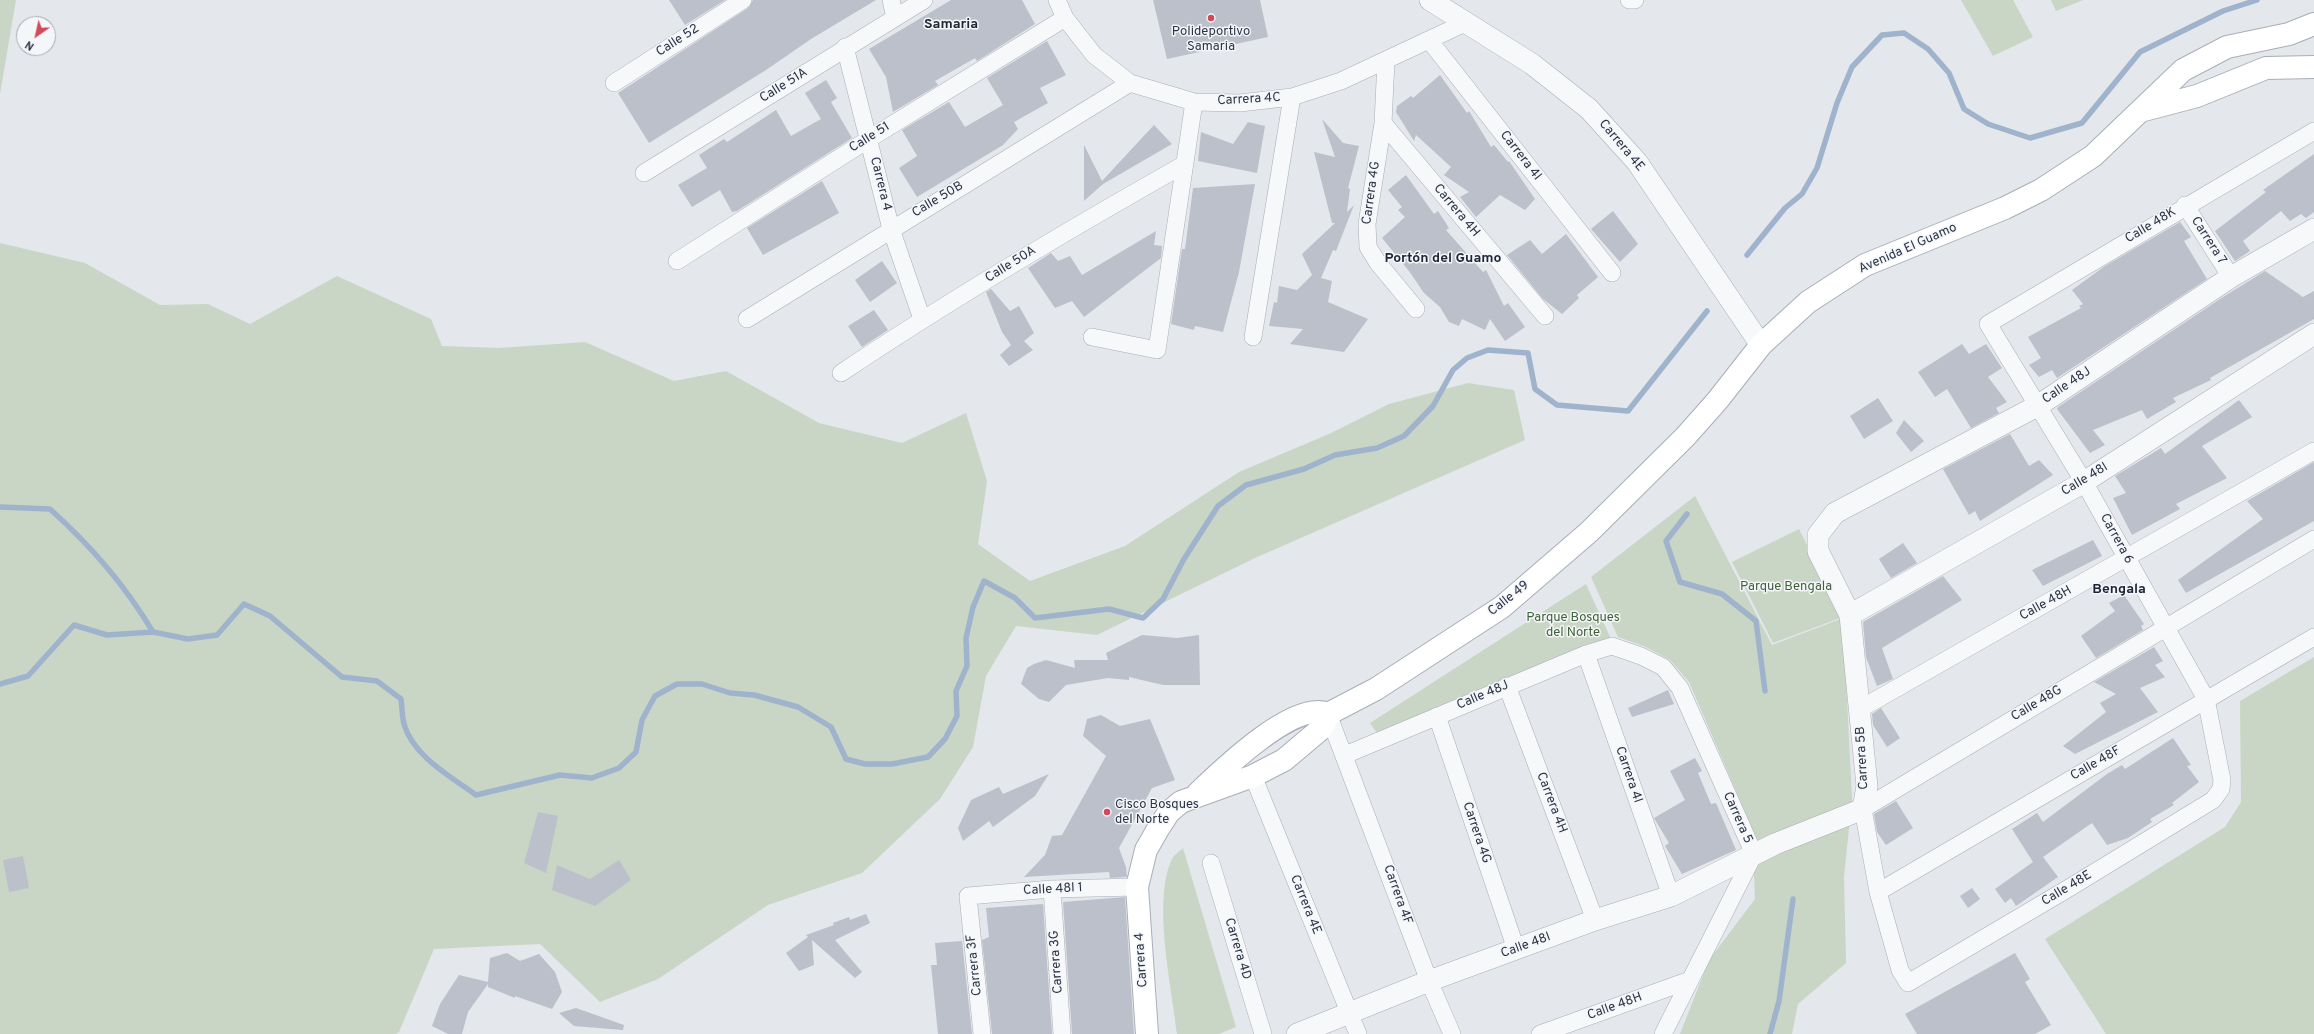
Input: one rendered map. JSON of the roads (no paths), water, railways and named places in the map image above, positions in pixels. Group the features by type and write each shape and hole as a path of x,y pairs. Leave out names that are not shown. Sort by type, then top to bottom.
{"main road":[{"name":"Avenida El Guamo","path":"1667,456 1717,401 1761,345 1808,302 1866,265 2005,208 2041,190 2093,156 2143,110 2183,70 2227,47 2289,34 2314,24"},
{"name":"Avenida El Guamo","path":"2143,110 2197,96 2266,68 2314,67"},
{"name":"Calle 49","path":"1328,714 1376,689 1502,607 1589,532 1667,456"},
{"path":"1137,887 1146,850 1169,812 1181,802 1193,798 1253,776 1284,760 1296,752 1322,728 1328,714 1321,711 1312,711 1300,714 1270,733 1226,766 1193,798"},
{"name":"Carrera 4","path":"1137,887 1147,1034"}],"street":[{"name":"Calle 52","path":"614,82 743,0"},
{"path":"891,0 895,18"},
{"name":"Calle 51A","path":"644,173 845,47 924,0"},
{"name":"Carrera 4C","path":"1057,0 1065,18 1094,55 1130,83 1194,102 1240,103 1292,98 1341,81 1467,22"},
{"name":"Carrera 4E","path":"1430,0 1532,64 1589,109 1637,162 1761,345"},
{"name":"Calle 51","path":"677,261 869,139 1065,18"},
{"name":"Carrera 4I","path":"1429,40 1612,273"},
{"name":"Carrera 4","path":"845,47 891,229 922,319"},
{"name":"Carrera 4G","path":"1386,61 1383,123 1367,224 1368,247 1378,263 1416,309"},
{"name":"Calle 50B","path":"747,319 1130,83"},
{"path":"1252,337 1292,98"},
{"path":"1092,337 1157,350 1194,102"},
{"name":"Carrera 4H","path":"1383,123 1545,316"},
{"name":"Calle 48K","path":"1988,324 2185,205 2314,130"},
{"name":"Calle 50A","path":"841,373 922,319 1047,242 1185,164"},
{"name":"Carrera 7","path":"2185,205 2232,277"},
{"name":"Calle 48J","path":"1818,536 1835,512 2039,405 2232,277 2314,229"},
{"name":"Carrera 6","path":"1988,324 2039,405 2084,482 2206,699 2222,780 2221,789"},
{"name":"Calle 48I","path":"1850,615 2084,482 2314,334"},
{"name":"Calle 48H","path":"1860,709 2314,451"},
{"name":"Carrera 5B","path":"1818,536 1818,550 1850,615 1867,786 1863,809 1878,892 1900,970 1908,982"},
{"name":"Calle 48G","path":"1754,854 1774,844 1863,809 2314,539"},
{"name":"Calle 48F","path":"1878,892 2314,637"},
{"name":"Calle 48J","path":"1345,755 1586,654 1612,646 1641,656 1663,667"},
{"name":"Carrera 4I","path":"1586,654 1671,896"},
{"name":"Carrera 5","path":"1663,667 1680,688 1754,854 1663,1034"},
{"name":"Carrera 4H","path":"1508,686 1596,920"},
{"path":"1328,714 1345,755"},
{"name":"Carrera 4G","path":"1437,716 1516,949"},
{"name":"Carrera 4F","path":"1345,755 1429,981 1452,1034"},
{"name":"Carrera 4E","path":"1253,776 1358,1034"},
{"name":"Calle 48E","path":"1908,982 2069,888 2213,800 2221,789"},
{"name":"Calle 48I","path":"1297,1034 1429,981 1596,920 1671,896 1754,854"},
{"name":"Carrera 4D","path":"1211,863 1263,1034"},
{"name":"Calle 48I 1","path":"968,896 1052,889 1137,887"},
{"name":"Carrera 3G","path":"1052,889 1062,1034"},
{"name":"Carrera 3F","path":"968,896 982,1034"},
{"name":"Calle 48H","path":"1540,1034 1690,980"}],"waterway":[{"path":"1747,255 1785,208 1802,194 1817,168 1837,103 1852,67 1882,35 1904,33 1928,49 1949,73 1964,109 1988,124 2030,138 2082,123 2140,52 2223,11 2257,0"},
{"path":"0,684 28,676 74,625 107,635 153,632 188,639 217,635 244,604 270,616 342,677 377,681 401,699 404,724 409,736 416,746 434,765 476,795 560,775 592,778 619,768 636,752 642,720 655,696 677,684 702,684 730,693 754,695 798,707 831,727 846,759 865,764 892,764 928,757 945,739 957,716 956,691 967,666 966,638 973,607 984,581 1015,598 1035,618 1109,609 1143,618 1163,599 1184,559 1218,506 1246,485 1304,469 1335,455 1377,448 1404,436 1433,406 1453,370 1467,358 1488,350 1528,353 1535,389 1557,405 1628,411 1707,311"},
{"path":"0,507 50,509 80,538 119,582 153,632"},
{"path":"1687,514 1666,541 1680,582 1722,594 1756,621 1765,691"},
{"path":"1770,1034 1779,1001 1793,899"}],"place":[{"name":"Polideportivo Samaria","path":"1211,18"},
{"name":"Cisco Bosques del Norte","path":"1107,812"}],"district":[{"name":"Samaria","path":"951,25"},
{"name":"Portón del Guamo","path":"1443,259"},
{"name":"Bengala","path":"2119,590"}],"park label":[{"name":"Parque Bengala","path":"1786,587"},
{"name":"Parque Bosques del Norte","path":"1573,626"}]}
